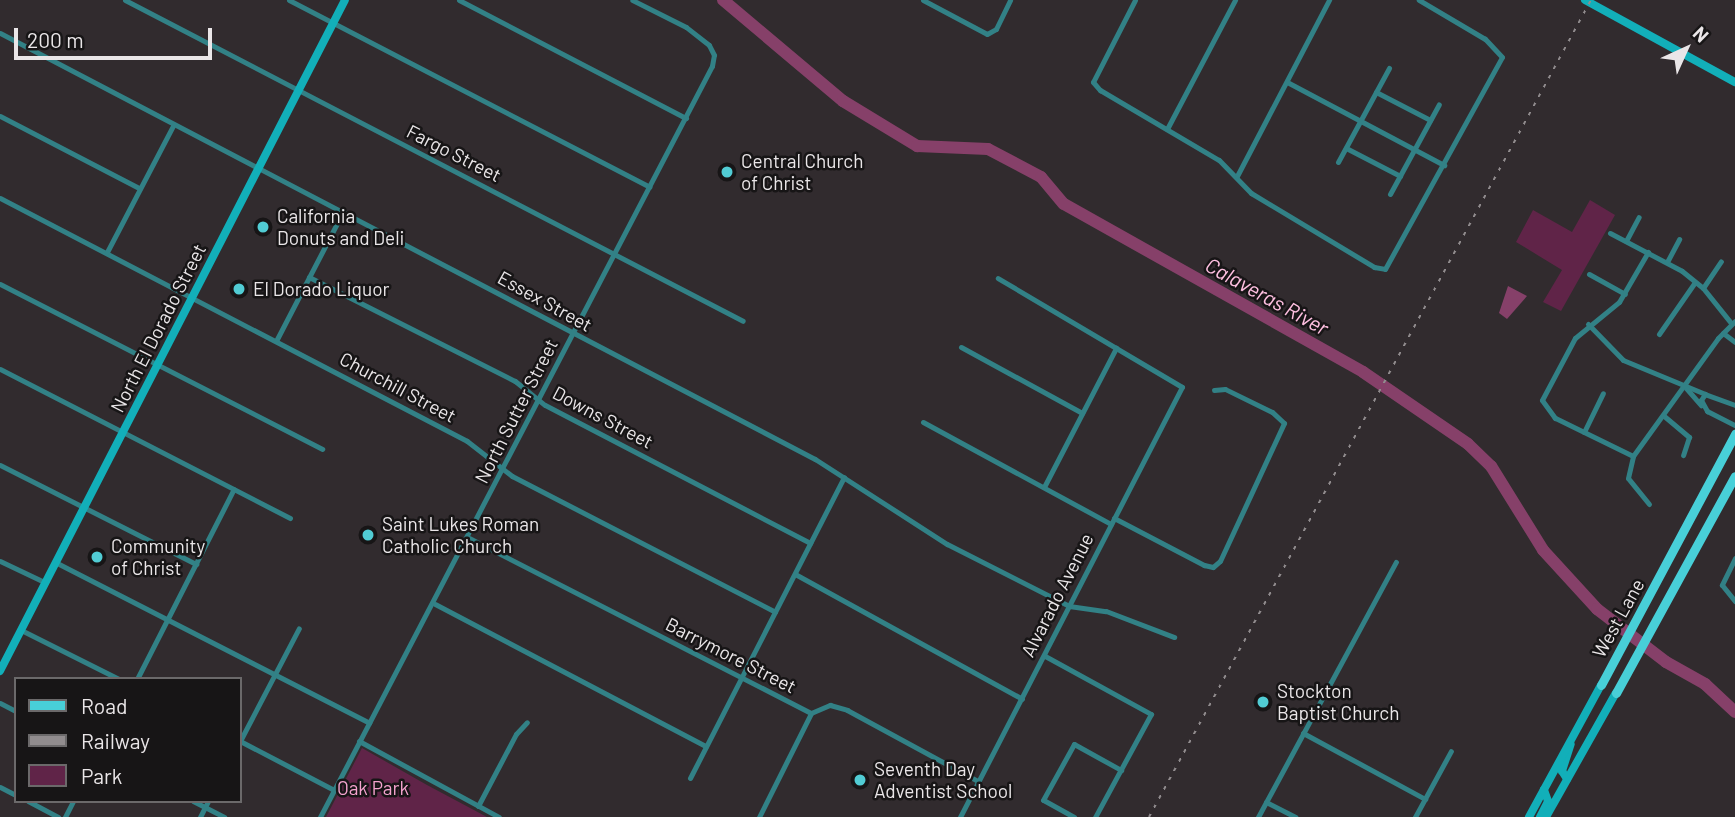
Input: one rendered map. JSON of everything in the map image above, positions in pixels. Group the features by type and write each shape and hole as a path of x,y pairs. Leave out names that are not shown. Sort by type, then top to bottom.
{"main road":[{"name":"North El Dorado Street","path":"0,671 345,0"},
{"path":"1585,0 1735,82"},
{"name":"West Lane","path":"1529,817 1735,434"},
{"name":"West Lane","path":"1546,817 1735,476"},
{"path":"1567,779 1562,771 1572,738"},
{"path":"1540,817 1549,796 1544,790"}],"street":[{"name":"Fargo Street","path":"125,0 743,321"},
{"path":"289,0 649,187"},
{"path":"458,0 686,118"},
{"name":"North Sutter Street","path":"320,817 435,604 615,256 686,118 714,55 686,27 632,0"},
{"path":"922,0 990,34 1010,0"},
{"path":"1135,0 1093,82 1219,160 1251,193 1374,267 1385,269 1444,165 1502,53 1419,0"},
{"path":"1167,129 1235,0"},
{"path":"1237,176 1329,0"},
{"name":"Essex Street","path":"0,33 551,319 572,335 844,477 916,527 1069,606 1106,611 1174,637"},
{"path":"1338,162 1389,68"},
{"path":"1287,82 1444,165"},
{"path":"1376,92 1430,120"},
{"path":"1390,194 1439,104"},
{"path":"0,116 139,188"},
{"path":"107,251 174,124"},
{"path":"1346,148 1400,176"},
{"name":"Churchill Street","path":"0,198 107,251 467,441 503,469 775,612"},
{"path":"276,341 343,212"},
{"path":"1626,241 1639,217"},
{"path":"1610,233 1667,262 1695,282 1733,322 1633,456 1628,478 1649,504"},
{"path":"1667,262 1679,239"},
{"path":"1633,456 1555,418 1543,407 1544,394 1575,338 1625,294 1648,253"},
{"path":"1703,288 1721,261"},
{"path":"1589,274 1625,294"},
{"name":"Downs Street","path":"309,276 515,382 539,400 810,542"},
{"path":"998,278 1116,348 1044,487"},
{"path":"1659,334 1695,282"},
{"path":"0,284 322,449"},
{"path":"1588,324 1623,359 1686,388 1735,405"},
{"path":"1723,333 1735,342"},
{"path":"961,347 1082,412"},
{"name":"Alvarado Avenue","path":"960,817 1182,387 1116,348"},
{"path":"0,369 290,518"},
{"path":"1686,388 1701,405 1735,425"},
{"path":"923,422 1112,521 1213,567 1220,561 1284,423 1272,412 1225,389 1214,390"},
{"path":"1584,432 1603,393"},
{"path":"1701,405 1705,394"},
{"path":"1664,416 1689,437 1683,455"},
{"path":"0,465 196,564"},
{"path":"690,778 844,477"},
{"path":"138,677 234,489"},
{"name":"Barrymore Street","path":"469,538 811,713 821,706 847,710 978,781"},
{"path":"1735,558 1722,585 1735,601"},
{"path":"0,561 44,582"},
{"path":"55,562 369,723"},
{"path":"1258,817 1396,562"},
{"path":"795,574 1022,699"},
{"path":"435,604 706,746"},
{"path":"242,737 299,628"},
{"path":"21,630 115,677"},
{"path":"1045,656 1152,714 1096,817"},
{"path":"759,817 811,713"},
{"path":"478,807 516,734 527,722"},
{"path":"1303,733 1425,799"},
{"path":"359,741 499,817"},
{"path":"242,742 334,790"},
{"path":"1074,817 1043,800 1073,744 1121,770"},
{"path":"1415,817 1451,751"},
{"path":"1266,802 1295,817"},
{"path":"32,803 58,817"},
{"path":"200,817 207,804 224,817"}],"green space":[{"path":"1590,200 1615,215 1561,311 1543,302 1562,270 1516,242 1533,210 1572,232"},
{"name":"Oak Park","path":"362,748 427,785 487,817 326,817"}],"shaded area":[{"path":"1508,286 1527,296 1507,319 1499,313"}],"waterway":[{"name":"Calaveras River","path":"723,0 843,101 917,146 988,149 1041,177 1064,204 1363,372 1468,444 1491,466 1543,550 1597,609 1666,662 1705,684 1735,712"}],"railway":[{"path":"1149,817 1591,0"}],"place":[{"name":"Central Church of Christ","path":"727,172"},
{"name":"California Donuts and Deli","path":"263,227"},
{"name":"El Dorado Liquor","path":"239,289"},
{"name":"Saint Lukes Roman Catholic Church","path":"368,535"},
{"name":"Community of Christ","path":"97,557"},
{"name":"Stockton Baptist Church","path":"1263,702"},
{"name":"Seventh Day Adventist School","path":"860,780"}]}
